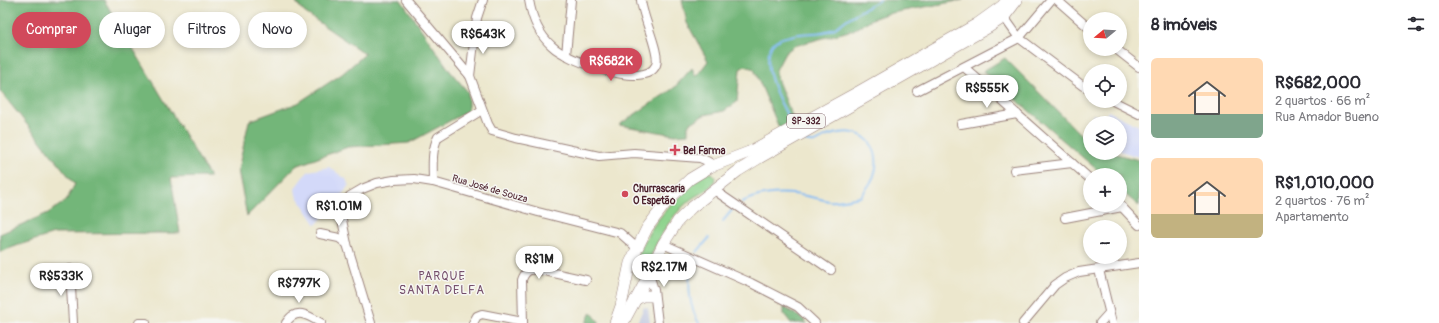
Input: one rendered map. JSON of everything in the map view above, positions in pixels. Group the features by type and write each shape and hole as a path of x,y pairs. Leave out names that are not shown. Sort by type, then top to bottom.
{"main road":[{"name":"SP-332","path":"615,323 637,248 647,228 668,200 690,179 714,165 750,152 858,92 977,24 1002,6 1007,0"},
{"name":"SP-332","path":"623,323 663,244 678,221 717,187 738,171 759,158 989,27 1004,17 1017,0"},
{"path":"714,165 721,173 717,187"},
{"path":"632,267 641,274 649,274"},
{"path":"632,267 643,286"},
{"path":"635,300 642,296 651,296"}],"street":[{"path":"406,0 470,76 482,110 492,131 516,138 599,156 634,153 700,158 707,160 714,165"},
{"path":"470,76 477,18 483,0"},
{"path":"529,0 534,21 542,35 552,47 598,69 633,75 644,73 656,67 657,57 641,0"},
{"path":"566,55 571,0"},
{"path":"917,91 1019,38 1051,0"},
{"path":"1057,0 1083,23"},
{"path":"1004,17 1019,38 1083,86"},
{"path":"1125,56 1139,66"},
{"path":"964,67 1083,173"},
{"path":"1127,108 1139,114"},
{"path":"433,182 432,154 438,137 482,110"},
{"path":"961,124 1017,114"},
{"path":"1014,170 1072,163"},
{"name":"Rua José de Souza","path":"347,244 340,210 350,196 362,188 377,183 414,179 433,182 538,212 620,233 637,248"},
{"path":"717,187 831,270"},
{"path":"1065,218 1093,212"},
{"path":"1127,212 1139,225"},
{"path":"320,234 340,238 347,244 371,323"},
{"path":"663,244 751,283 798,307 815,323"},
{"path":"1023,323 1060,281 1079,272 1139,263"},
{"path":"70,269 73,323"},
{"path":"473,323 477,316 482,314 523,322 522,280 527,271 534,269 586,280"},
{"path":"1100,270 1112,323"},
{"path":"649,274 654,290 658,323"},
{"path":"643,286 657,307"},
{"path":"1100,323 1109,313"},
{"path":"286,323 290,317 297,314 305,314 320,323"},
{"path":"138,323 146,323"}],"shaded area":[{"path":"1108,111 1118,116 1106,116"},
{"path":"1127,120 1139,126 1139,157 1127,153"},
{"path":"329,167 346,179 349,186 316,225 296,195 295,188 309,171"},
{"path":"644,307 648,308 650,323 637,323"}],"green space":[{"path":"0,0 104,0 111,12 99,12 99,48 133,48 210,177 171,178 180,233 54,234 0,252 0,234 48,213 66,201 75,184 0,91"},
{"path":"294,0 401,0 450,71 468,92 468,111 409,143 348,147 296,166 247,216 238,170 249,121 298,103 342,74 365,54 307,14 307,12 304,12"},
{"path":"682,0 963,0 886,14 872,19 853,30 794,46 785,53 776,70 776,76 794,121 780,130 754,69 745,66 740,69 737,102 724,111 704,115 688,125 688,134 675,135 619,125 674,88 692,68 696,77 708,61 687,23"},
{"path":"1005,58 1083,137 1083,158 983,71"},
{"path":"1127,157 1139,160 1139,206 1127,196 1127,168 1095,168 1086,160 1127,160"},
{"path":"708,173 712,173 715,176 713,184 690,200 675,215 658,240 645,269 642,271 638,270 636,265 640,253 654,226 667,208 684,191"},
{"path":"784,307 807,323 791,323 784,314"},
{"path":"591,312 600,323 586,323"}],"waterway":[{"path":"790,120 781,104 770,73 768,63 772,45 779,39 785,37 824,32 833,29 854,14 880,0"},
{"path":"742,202 758,196 776,194 802,195 827,201 860,197 874,177 876,166 875,153 868,140 863,136 844,132 826,136 816,142 805,141"},
{"path":"723,221 732,210"},
{"path":"697,252 709,238"},
{"path":"691,263 689,278 691,301 695,316 699,323"}],"place":[{"name":"Bel Farma","path":"675,150"},
{"name":"Churrascaria O Espetão","path":"625,194"}],"district":[{"name":"PARQUE SANTA DELFA","path":"442,283"}]}
